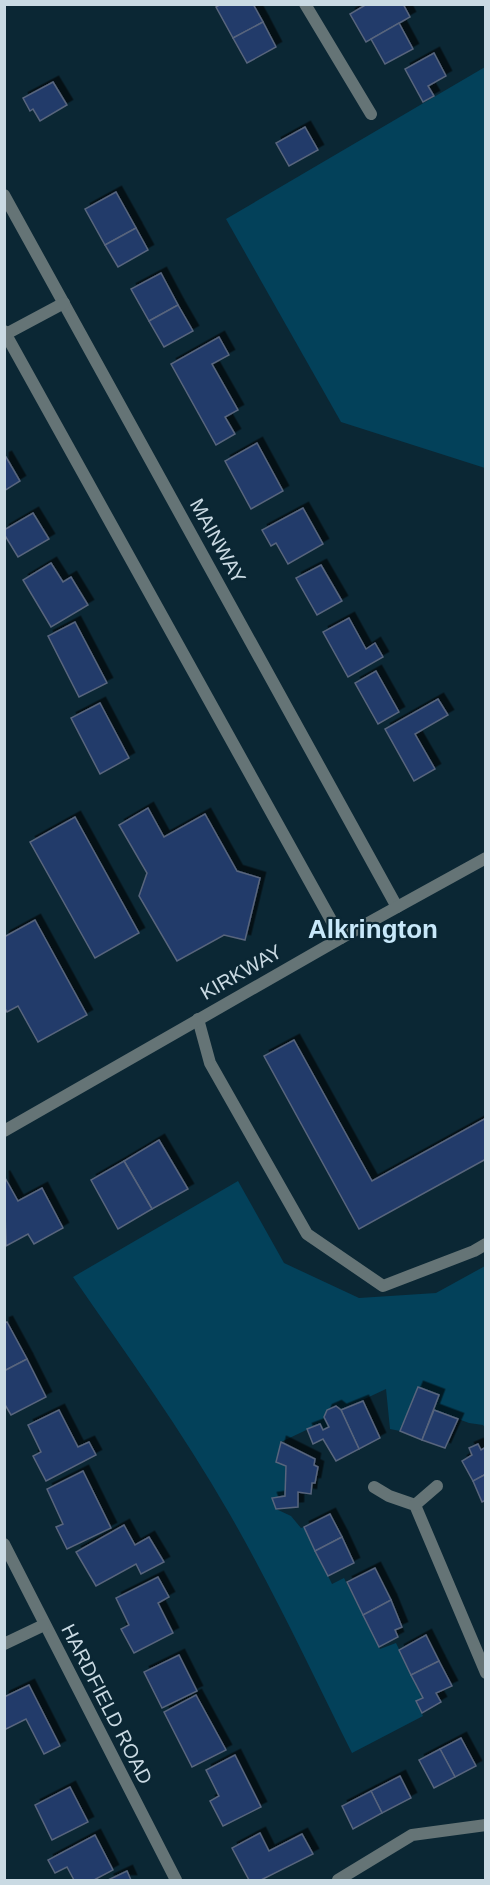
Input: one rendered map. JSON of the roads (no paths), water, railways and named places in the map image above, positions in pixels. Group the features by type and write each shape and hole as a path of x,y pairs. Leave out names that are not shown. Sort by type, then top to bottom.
{"street":[{"path":"305,4 371,114"},
{"name":"MAINWAY","path":"4,195 397,907"},
{"path":"64,303 5,332 341,938"},
{"name":"KIRKWAY","path":"4,1131 341,938 486,858"},
{"path":"198,1019 210,1064 307,1234 383,1286 474,1251 486,1244"},
{"path":"415,1505 437,1486"},
{"path":"374,1487 389,1496 415,1505 486,1673"},
{"name":"HARDFIELD ROAD","path":"4,1544 176,1881"},
{"path":"4,1644 44,1625"},
{"path":"338,1881 412,1836 486,1825"}],"district":[{"name":"Alkrington","path":"373,929"}]}
